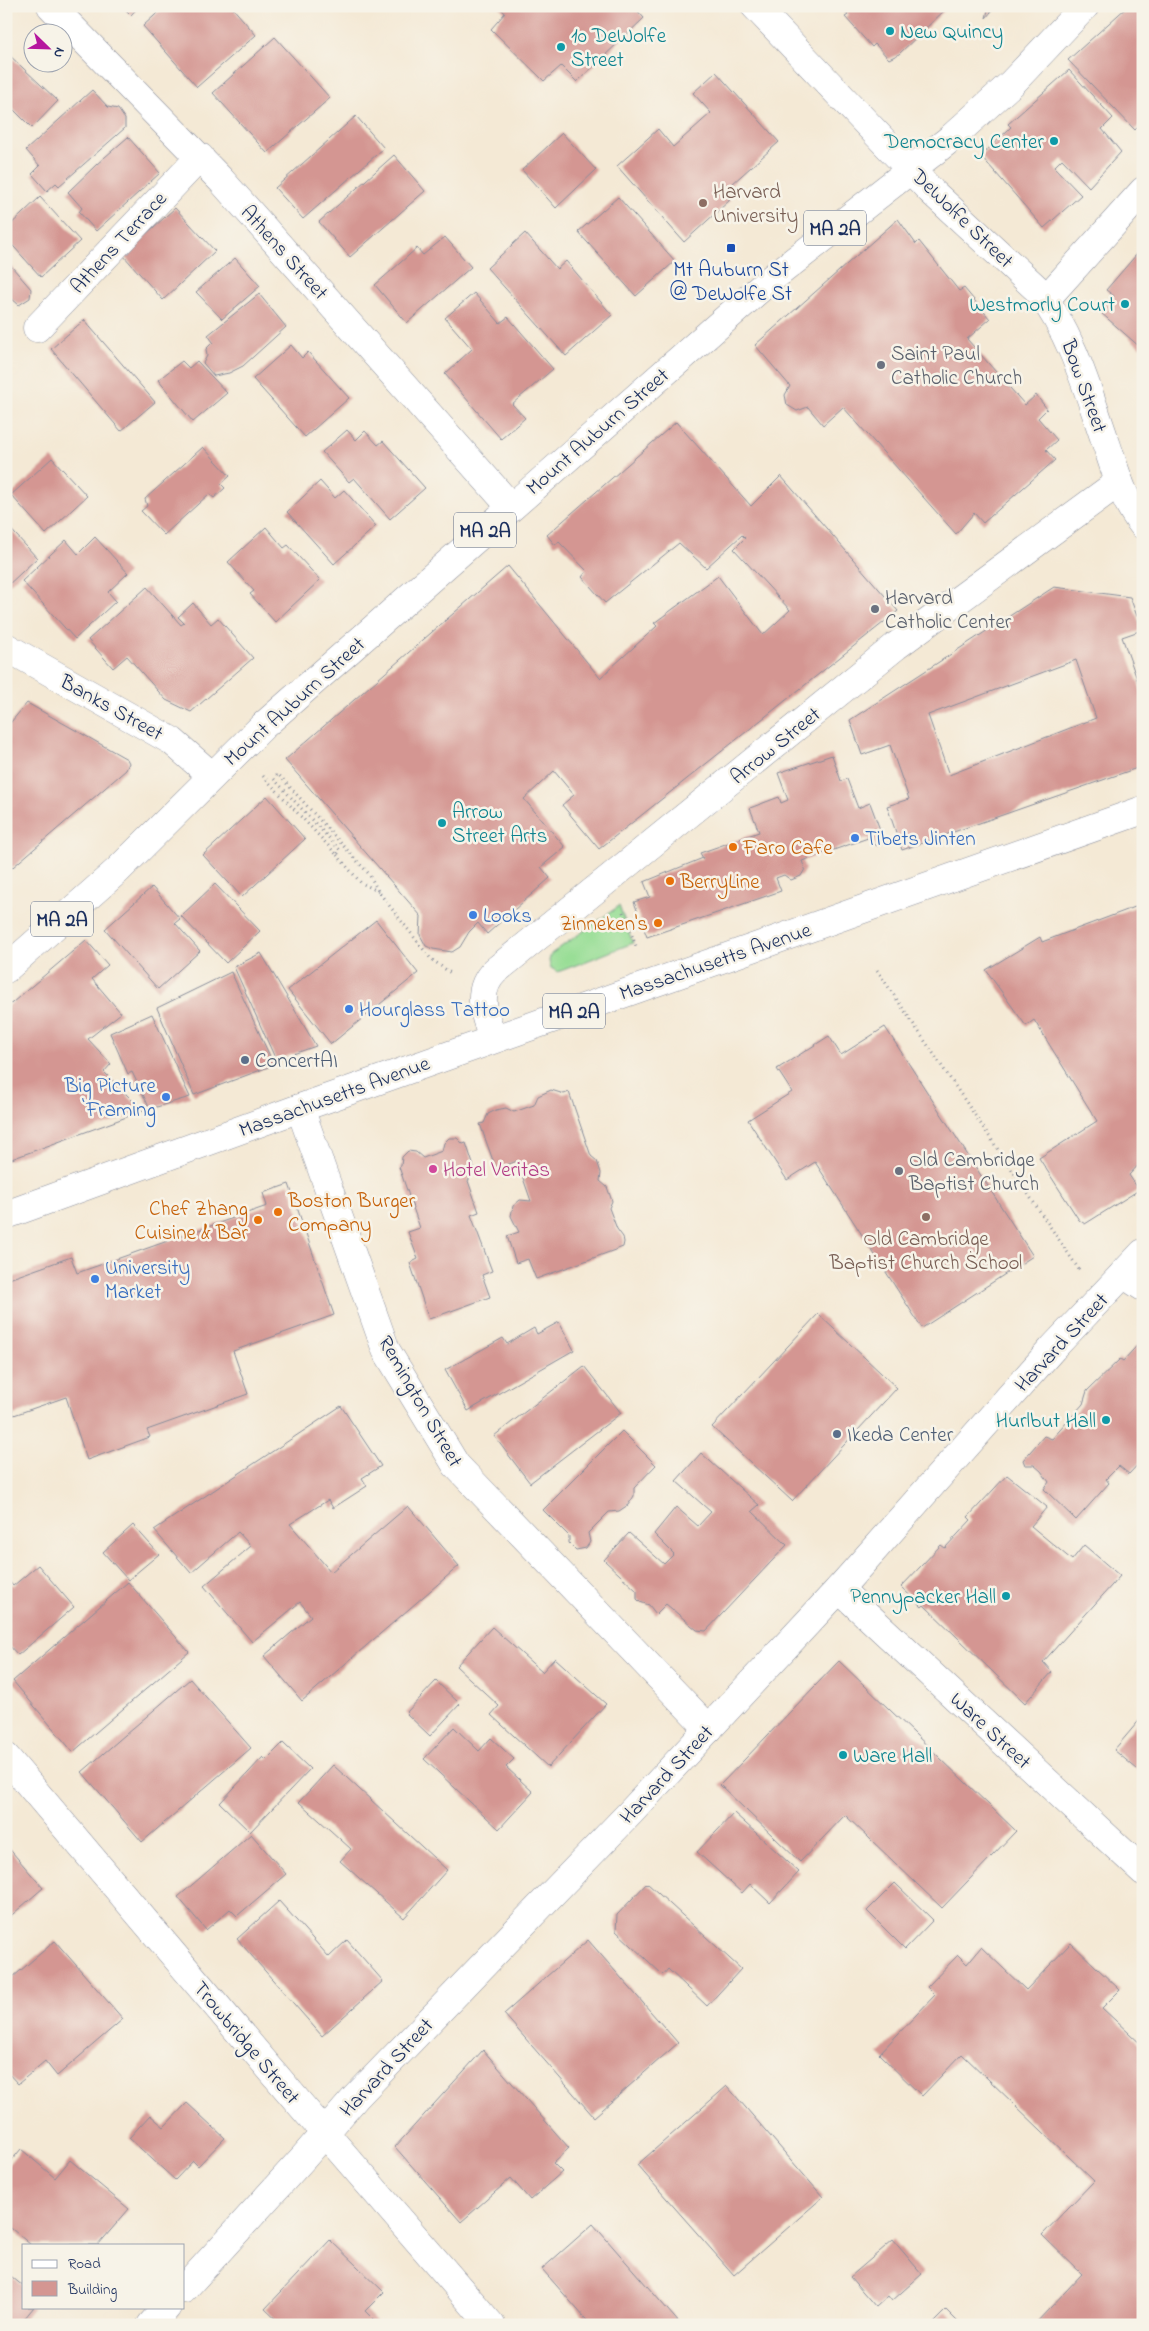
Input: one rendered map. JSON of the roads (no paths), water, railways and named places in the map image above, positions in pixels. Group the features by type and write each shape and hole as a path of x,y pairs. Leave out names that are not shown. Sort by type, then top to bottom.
{"street":[{"name":"Athens Street","path":"51,6 200,157 511,507"},
{"name":"DeWolfe Street","path":"755,6 930,190 1038,290 1046,300"},
{"name":"Mount Auburn Street","path":"6,969 118,870 264,726 770,279 950,139 1008,87 1085,6"},
{"name":"Athens Terrace","path":"37,328 200,157"},
{"path":"1046,300 1143,191"},
{"name":"Bow Street","path":"1046,300 1059,320 1071,345 1119,482 1131,508 1143,525"},
{"name":"Arrow Street","path":"493,1039 484,1014 482,998 485,983 495,971 896,646 1119,482"},
{"name":"Banks Street","path":"6,648 172,741 212,776"},
{"name":"Massachusetts Avenue","path":"11,1211 1143,810"},
{"name":"Remington Street","path":"300,1108 386,1350 456,1465 709,1729"},
{"name":"Harvard Street","path":"185,2288 356,2097 709,1729 839,1589 1053,1348 1133,1280 1143,1253"},
{"name":"Ware Street","path":"839,1589 1143,1871"},
{"name":"Trowbridge Street","path":"6,1757 325,2133 491,2325"},
{"path":"151,2325 166,2308"}],"place":[{"name":"New Quincy","path":"890,31"},
{"name":"10 DeWolfe Street","path":"561,47"},
{"name":"Democracy Center","path":"1054,141"},
{"name":"Harvard University","path":"703,203"},
{"name":"Mt Auburn St @ DeWolfe St","path":"731,248"},
{"name":"Westmorly Court","path":"1125,304"},
{"name":"Saint Paul Catholic Church","path":"881,365"},
{"name":"Harvard Catholic Center","path":"875,609"},
{"name":"Arrow Street Arts","path":"442,823"},
{"name":"Tibets Jinten","path":"855,838"},
{"name":"Faro Cafe","path":"733,847"},
{"name":"BerryLine","path":"670,881"},
{"name":"Looks","path":"473,915"},
{"name":"Zinneken's","path":"658,923"},
{"name":"Hourglass Tattoo","path":"349,1009"},
{"name":"ConcertAI","path":"245,1060"},
{"name":"Big Picture Framing","path":"166,1097"},
{"name":"Hotel Veritas","path":"433,1169"},
{"name":"Old Cambridge Baptist Church","path":"899,1171"},
{"name":"Boston Burger Company","path":"278,1212"},
{"name":"Old Cambridge Baptist Church School","path":"926,1217"},
{"name":"Chef Zhang Cuisine & Bar","path":"258,1220"},
{"name":"University Market","path":"95,1279"},
{"name":"Hurlbut Hall","path":"1106,1420"},
{"name":"Ikeda Center","path":"837,1434"},
{"name":"Pennypacker Hall","path":"1006,1596"},
{"name":"Ware Hall","path":"843,1755"}]}
